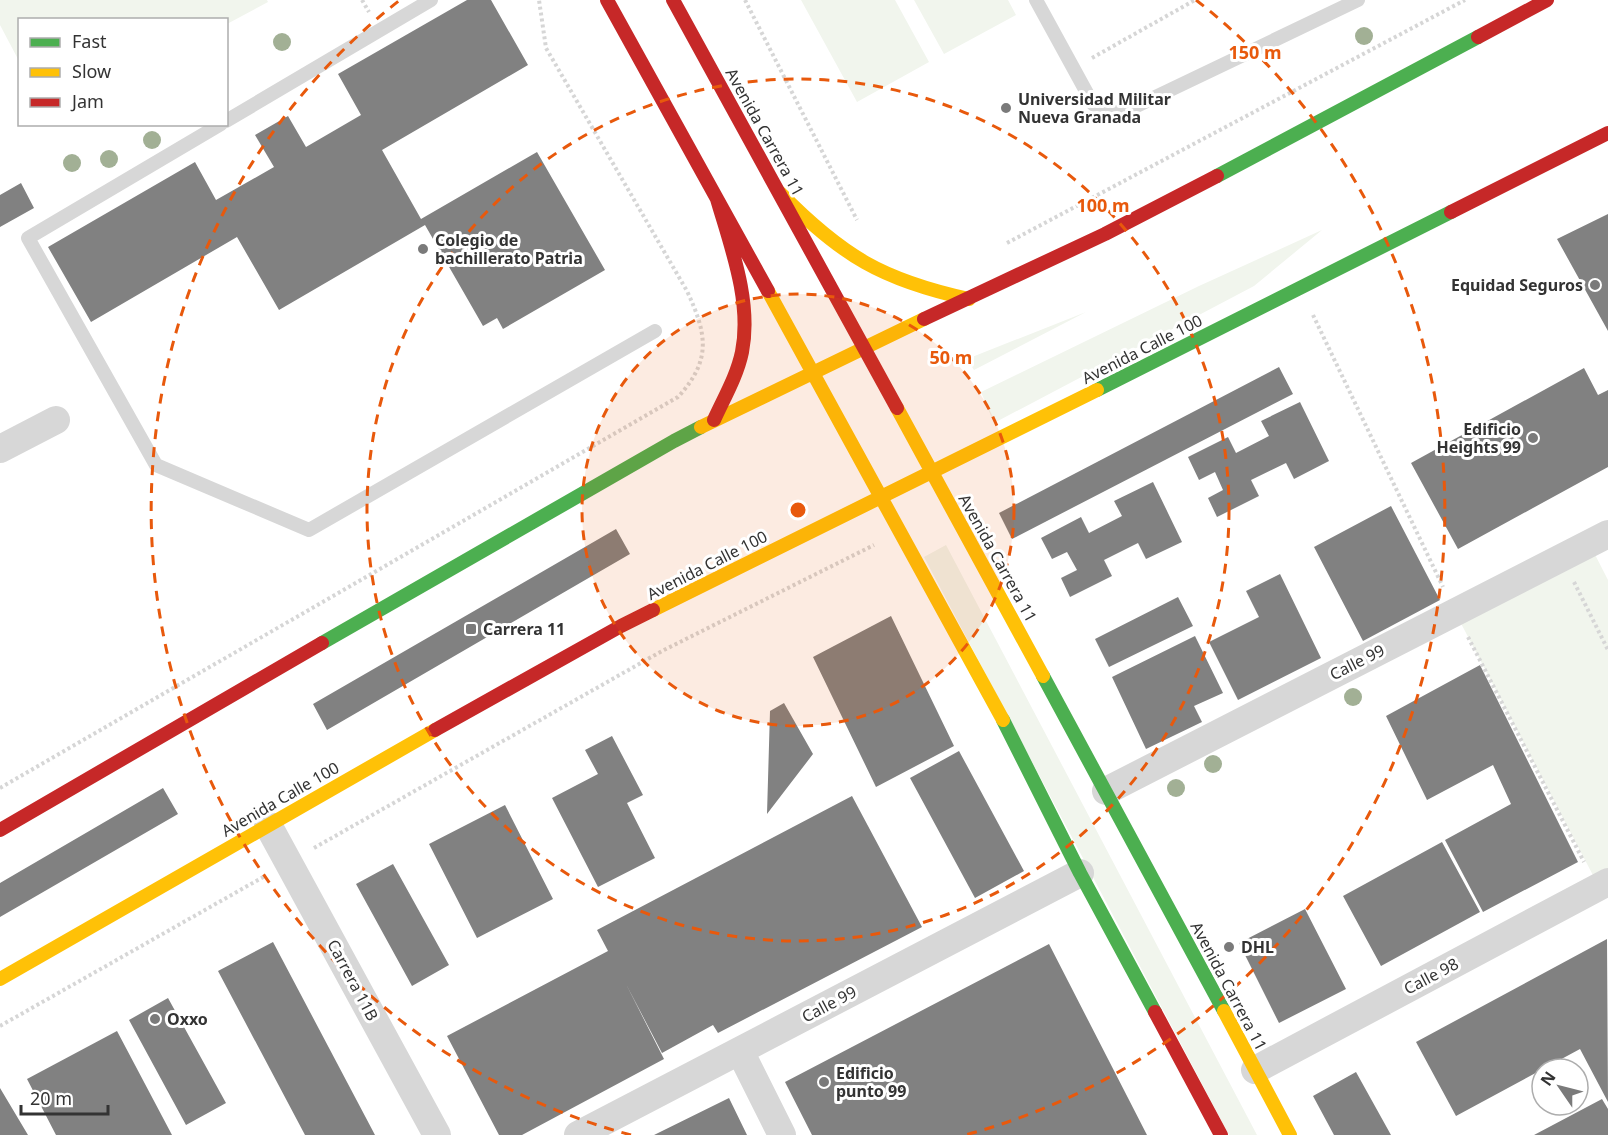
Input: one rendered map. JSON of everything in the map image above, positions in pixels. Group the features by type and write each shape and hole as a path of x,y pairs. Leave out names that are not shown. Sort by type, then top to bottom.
{"main road":[{"name":"Avenida Carrera 11","path":"673,0 1106,791 1290,1135"},
{"path":"0,830 567,502 714,420 1105,234 1547,0"},
{"path":"610,5 882,497 1221,1135"},
{"name":"Avenida Calle 100","path":"0,979 621,626 1608,133"},
{"path":"780,193 810,225 845,252 883,274 911,285 969,298"},
{"path":"714,420 742,352 745,325 731,248 717,199"}],"street":[{"path":"0,449 56,420"},
{"name":"Calle 99","path":"1106,791 1608,534"},
{"name":"Carrera 11B","path":"268,825 437,1135"},
{"name":"Calle 99","path":"578,1135 1080,873"},
{"name":"Calle 98","path":"1255,1070 1608,882"},
{"path":"740,1051 782,1135"}],"lane":[{"path":"228,120 431,0"},
{"path":"598,0 610,5"},
{"path":"686,0 703,56"},
{"path":"1036,0 1093,104 1106,112 1115,113 1124,112 1358,0"},
{"path":"218,126 28,238 156,465 309,530 655,331"}],"path":[{"path":"0,788 678,397 690,384 698,367 703,347 700,320 687,291 546,48 539,0"},
{"path":"745,0 857,220"},
{"path":"1085,61 1195,0"},
{"path":"997,248 1465,0"},
{"path":"0,1026 662,651 860,553"},
{"path":"1561,558 1608,650"}],"shaded area":[{"path":"0,0 267,0 268,2 228,23 228,18 18,18 18,59 0,25"},
{"path":"801,0 895,0 929,62 857,102"},
{"path":"914,0 1008,0 1016,15 944,54"},
{"path":"1322,230 1254,286 994,423 981,392 1199,286"},
{"path":"1086,312 974,370 967,359"},
{"path":"1587,539 1608,580 1608,874 1596,881 1455,612"},
{"path":"946,545 1257,1135 1229,1135 924,557"}],"building":[{"path":"467,0 491,0 528,65 382,150 421,219 537,152 605,270 503,329 497,318 483,326 425,225 279,310 237,237 91,322 48,247 195,162 216,200 274,167 255,135 288,116 306,147 361,115 338,74"},
{"path":"21,183 34,208 0,227 0,195"},
{"name":"Equidad Seguros","path":"1608,214 1608,331 1557,239"},
{"path":"1279,367 1293,394 1012,539 999,513"},
{"name":"Edificio Heights 99","path":"1584,368 1598,395 1608,390 1608,467 1458,549 1411,463"},
{"path":"1300,402 1329,461 1294,479 1286,463 1251,480 1259,496 1217,517 1208,498 1223,490 1215,472 1199,480 1188,457 1228,437 1236,453 1269,436 1261,421"},
{"path":"1153,482 1182,542 1146,559 1138,543 1104,560 1112,576 1070,597 1061,578 1077,570 1067,552 1052,559 1041,538 1081,517 1089,533 1122,516 1114,501"},
{"path":"1391,506 1440,600 1363,641 1314,547"},
{"name":"Carrera 11","path":"616,529 630,554 327,730 313,704"},
{"path":"1280,574 1321,658 1238,700 1209,642 1259,617 1246,591"},
{"path":"1178,597 1193,626 1109,667 1095,639"},
{"path":"891,616 954,746 876,787 813,657"},
{"path":"1195,636 1223,693 1194,706 1202,722 1146,749 1112,677"},
{"path":"1480,665 1578,862 1483,912 1445,840 1511,804 1493,765 1427,800 1386,716"},
{"path":"784,703 813,754 767,814 770,711"},
{"path":"612,736 643,795 627,803 655,858 598,887 552,798 598,774 585,750"},
{"path":"959,751 1024,871 975,898 910,778"},
{"path":"163,788 178,814 0,917 0,883"},
{"path":"852,796 922,927 718,1033 713,1025 662,1053 626,984 664,1059 522,1135 499,1135 447,1036 608,951 597,930"},
{"path":"505,805 553,899 477,938 429,844"},
{"path":"1442,842 1480,912 1381,966 1343,896"},
{"path":"393,864 449,965 412,986 356,884"},
{"path":"1305,909 1346,989 1279,1023 1239,943"},
{"path":"1607,939 1608,1102 1590,1068 1590,1057 1584,1057 1580,1049 1565,1057 1530,1057 1530,1076 1456,1116 1416,1042"},
{"path":"273,942 375,1135 305,1135 218,971"},
{"path":"1049,944 1147,1135 812,1135 785,1082"},
{"path":"168,998 226,1103 186,1125 129,1020"},
{"path":"117,1031 172,1135 56,1135 27,1079"},
{"path":"1356,1072 1391,1135 1334,1135 1313,1096"},
{"path":"0,1088 28,1135 0,1135"},
{"path":"729,1098 747,1135 654,1135"},
{"path":"1602,1099 1608,1109 1608,1135 1534,1135 1568,1117 1590,1117 1590,1105"}],"traffic: fast":[{"path":"1217,176 1478,37"},
{"path":"1097,390 1451,212"},
{"path":"322,643 701,427"},
{"path":"1043,676 1224,1011"},
{"path":"1003,720 1080,873 1155,1012"}],"traffic: slow":[{"path":"780,193 823,233 865,262 911,283 969,299"},
{"path":"768,291 1003,720"},
{"path":"701,427 924,319"},
{"path":"653,610 1097,390"},
{"path":"897,408 1043,676"},
{"path":"0,979 435,730"},
{"path":"1224,1011 1290,1135"}],"traffic: jam":[{"path":"607,0 768,291"},
{"path":"673,0 897,408"},
{"path":"1478,37 1547,0"},
{"path":"1451,212 1608,133"},
{"path":"924,319 1105,234 1217,176"},
{"path":"714,420 737,370 744,333 742,294 734,255 717,199"},
{"path":"435,730 653,610"},
{"path":"0,830 322,643"},
{"path":"1155,1012 1221,1135"}],"place":[{"name":"Universidad Militar Nueva Granada","path":"1006,108"},
{"name":"Colegio de bachillerato Patria","path":"423,249"},
{"name":"Equidad Seguros","path":"1595,285"},
{"name":"Edificio Heights 99","path":"1533,438"},
{"name":"Carrera 11","path":"471,629"},
{"name":"DHL","path":"1229,947"},
{"name":"Oxxo","path":"155,1019"},
{"name":"Edificio punto 99","path":"824,1082"}]}
